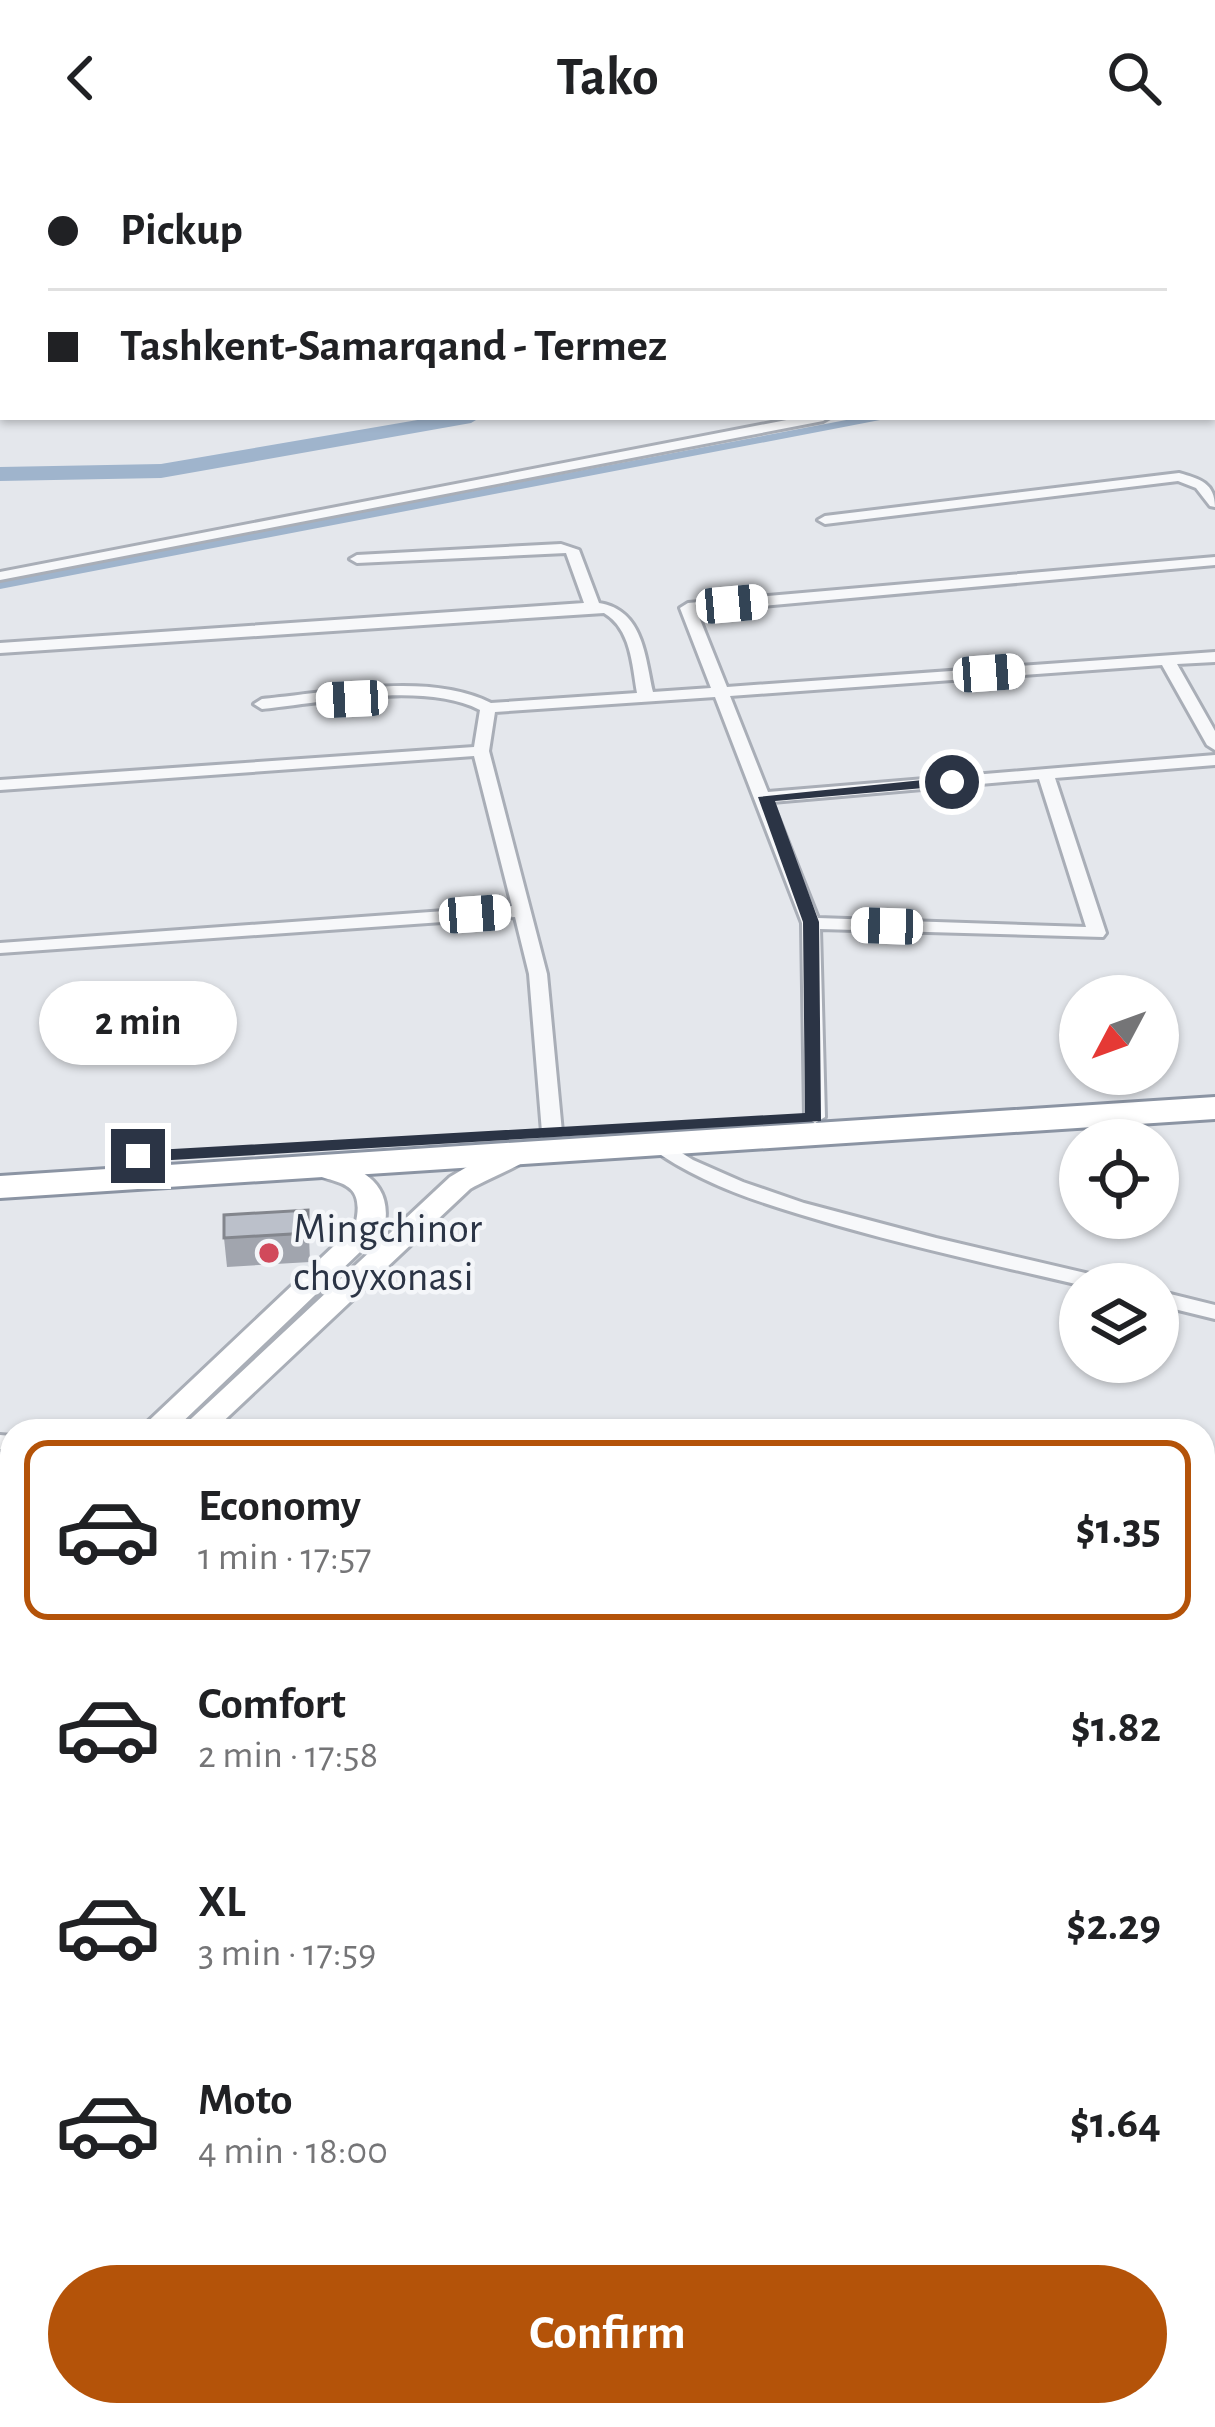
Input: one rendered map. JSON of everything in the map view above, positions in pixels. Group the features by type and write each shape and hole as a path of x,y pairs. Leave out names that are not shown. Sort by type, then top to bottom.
{"highway":[{"path":"0,1165 557,1140 655,1142 1214,1105"},
{"path":"0,1187 303,1166 814,1118 1214,1105"}],"main road":[{"path":"207,1419 460,1183 496,1161 557,1140"},
{"path":"167,1419 369,1229 374,1200 359,1179 340,1170 303,1166"}],"street":[{"path":"0,576 807,420"},
{"path":"825,520 1179,477 1201,484 1215,503"},
{"path":"358,560 572,550 592,607"},
{"path":"814,1118 811,922 766,797 688,608 1215,561"},
{"path":"0,648 611,607 627,619 646,697"},
{"path":"262,704 442,693 475,698 488,708 1215,657"},
{"path":"1167,660 1215,746"},
{"path":"488,708 482,751 538,974 557,1140"},
{"path":"0,785 482,751"},
{"path":"766,797 1215,760"},
{"path":"811,922 1097,933 1045,774"},
{"path":"0,948 522,911"},
{"path":"655,1142 684,1166 746,1190 1059,1272"},
{"path":"1179,1303 1215,1312"}],"building":[{"path":"308,1210 308,1233 224,1238 224,1215"}],"waterway":[{"path":"0,474 161,471 454,420"},
{"path":"0,585 864,420"}],"place":[{"name":"Mingchinor choyxonasi","path":"269,1253"}],"route":[{"path":"138,1156 814,1118 811,922 766,797 952,782"}]}
